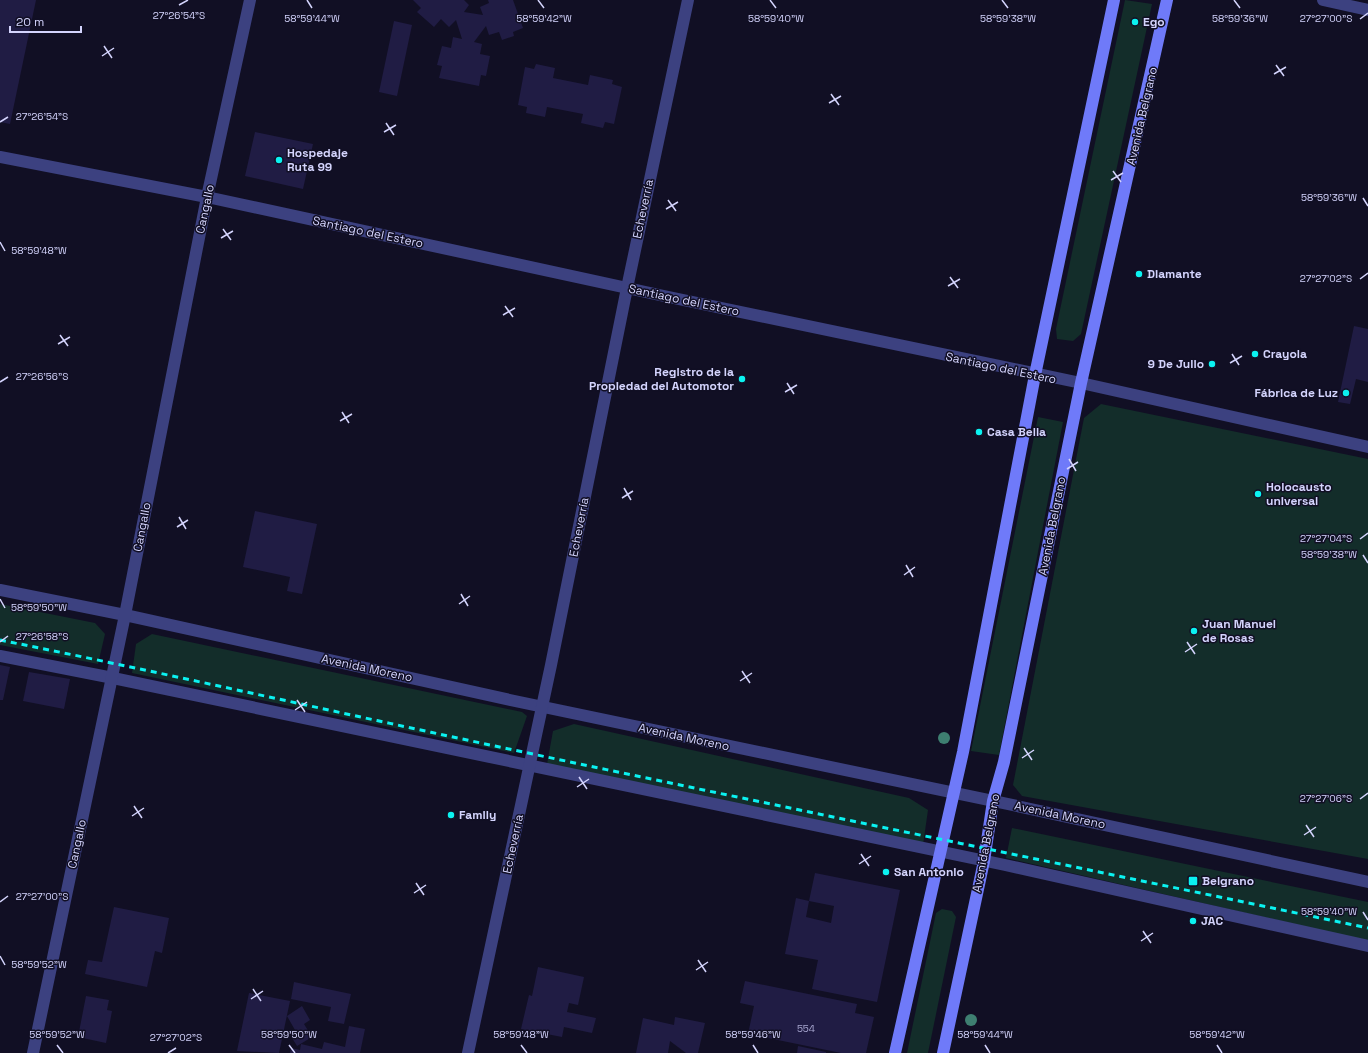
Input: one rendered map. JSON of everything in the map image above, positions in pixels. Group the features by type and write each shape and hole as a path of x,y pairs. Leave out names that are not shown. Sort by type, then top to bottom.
{"main road":[{"path":"895,1053 963,752 1035,375 1114,0"},
{"name":"Avenida Belgrano","path":"943,1053 984,861 993,801 1004,762 1081,383 1168,0"}],"street":[{"name":"Cangallo","path":"33,1053 126,615 207,197 250,0"},
{"name":"Echeverría","path":"468,1053 542,707 627,288 688,0"},
{"path":"1323,0 1368,10"},
{"name":"Santiago del Estero","path":"0,157 207,197 1035,375 1081,383 1368,447"},
{"name":"Avenida Moreno","path":"0,590 126,615 542,707 993,801 1368,882"},
{"path":"0,656 113,678 940,853 984,861 1368,946"}],"green space":[{"path":"1125,0 1152,4 1081,334 1073,341 1057,339 1056,329"},
{"path":"1101,404 1368,459 1368,859 1022,796 1013,785 1084,418"},
{"path":"1038,417 1063,422 999,755 971,751"},
{"path":"0,604 95,623 105,634 98,664 0,645"},
{"path":"152,634 522,712 527,716 514,753 132,673 136,644"},
{"path":"574,724 909,798 928,810 923,845 547,764 553,731"},
{"path":"1012,828 1368,902 1368,941 1006,858"},
{"path":"942,909 952,911 956,917 928,1053 907,1053 936,913"}],"building":[{"path":"0,0 36,0 10,124 0,122"},
{"path":"413,0 464,0 469,5 464,12 483,15 480,7 489,3 488,0 513,0 523,28 513,32 514,36 502,40 499,32 489,35 486,26 474,42 482,44 480,54 490,56 486,76 481,75 479,86 439,78 442,66 437,65 442,46 451,48 453,37 462,39 456,20 449,27 441,19 434,27 417,12 421,8"},
{"path":"394,21 412,25 397,96 379,92"},
{"path":"536,64 555,68 553,78 588,85 590,75 613,80 612,84 622,87 614,124 605,122 603,128 581,123 583,114 547,107 545,117 526,113 527,107 518,105 525,67 534,69"},
{"name":"Hospedaje Ruta 99","path":"255,132 313,144 303,189 245,176"},
{"path":"1354,326 1368,329 1368,382 1356,379 1350,404 1338,402"},
{"path":"255,511 317,524 302,594 287,591 290,577 243,567"},
{"path":"0,665 10,667 3,700 0,700"},
{"path":"29,672 70,679 64,709 23,701"},
{"path":"815,873 900,890 877,1002 812,989 818,960 785,954 796,898 809,901","holes":["809,901 834,906 831,923 806,917"]},
{"path":"114,907 169,918 162,953 155,951 147,987 85,974 88,960 102,962"},
{"path":"538,967 584,977 578,1005 569,1003 567,1012 596,1018 592,1033 564,1027 562,1037 521,1029 529,995 532,996"},
{"path":"745,981 857,1004 855,1013 874,1017 866,1053 841,1053 748,1034 754,1006 740,1003"},
{"path":"294,982 351,994 344,1024 328,1021 331,1007 291,999"},
{"path":"249,993 290,1001 279,1053 237,1051"},
{"path":"86,996 109,1000 107,1010 112,1011 106,1043 78,1037"},
{"path":"302,1006 310,1020 304,1024 312,1037 297,1046 289,1033 295,1030 287,1016"},
{"path":"675,1017 705,1023 698,1053 686,1053 670,1041 668,1053 636,1053 643,1018 674,1025"},
{"path":"349,1026 365,1029 360,1053 290,1053 291,1048 300,1050 301,1044 322,1049 324,1042 345,1047"},
{"path":"798,1046 826,1052 826,1053 797,1053"}],"railway":[{"path":"0,640 433,733 1368,928"}],"place":[{"name":"Ego","path":"1135,22"},
{"name":"Hospedaje Ruta 99","path":"279,160"},
{"name":"Diamante","path":"1139,274"},
{"name":"Crayola","path":"1255,354"},
{"name":"9 De Julio","path":"1212,364"},
{"name":"Registro de la Propiedad del Automotor","path":"742,379"},
{"name":"Fábrica de Luz","path":"1346,393"},
{"name":"Casa Bella","path":"979,432"},
{"name":"Holocausto universal","path":"1258,494"},
{"name":"Juan Manuel de Rosas","path":"1194,631"},
{"name":"Family","path":"451,815"},
{"name":"San Antonio","path":"886,872"},
{"name":"Belgrano","path":"1193,881"},
{"name":"JAC","path":"1193,921"}]}
